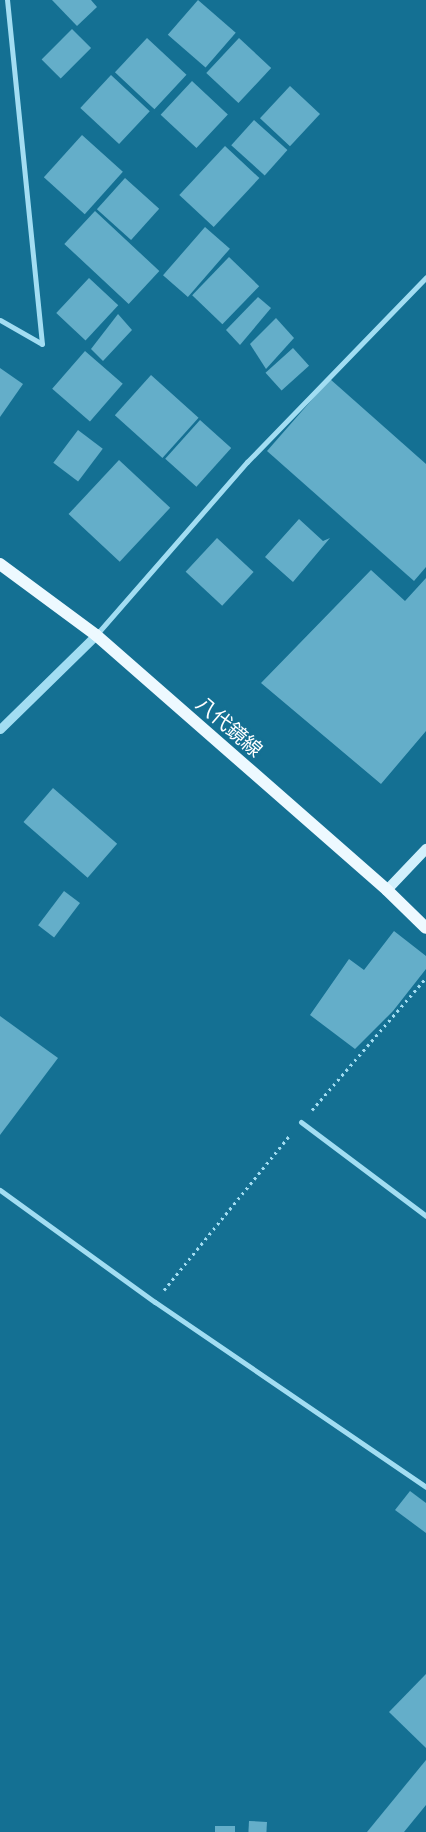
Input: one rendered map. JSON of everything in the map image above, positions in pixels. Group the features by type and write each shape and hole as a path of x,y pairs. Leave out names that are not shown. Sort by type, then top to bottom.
{"main road":[{"name":"八代鏡線","path":"0,564 96,636 387,890 426,928"},
{"path":"387,890 426,849"}],"street":[{"path":"0,320 42,344 7,0"},
{"path":"0,729 96,636 247,462 426,277"},
{"path":"301,1122 426,1216"},
{"path":"0,1190 155,1302 426,1487"}],"path":[{"path":"155,1302 301,1122 426,978"}],"building":[{"path":"52,0 91,0 97,7 77,26"},
{"path":"198,0 236,33 206,68 168,35"},
{"path":"72,29 91,48 61,78 42,59"},
{"path":"147,38 186,75 154,109 115,72"},
{"path":"239,38 271,68 238,103 206,73"},
{"path":"111,75 150,111 119,144 80,108"},
{"path":"192,81 228,114 196,148 161,115"},
{"path":"290,86 320,114 290,146 260,118"},
{"path":"254,120 287,150 265,175 231,145"},
{"path":"82,135 123,172 85,214 44,177"},
{"path":"225,146 259,178 214,227 179,195"},
{"path":"125,178 159,209 131,240 97,209"},
{"path":"95,211 159,271 129,304 64,244"},
{"path":"205,227 230,249 188,297 163,275"},
{"path":"229,257 259,286 222,324 192,295"},
{"path":"89,278 118,305 86,340 56,313"},
{"path":"258,297 271,308 240,345 226,330"},
{"path":"118,314 132,330 103,361 91,349"},
{"path":"276,318 294,338 266,369 250,344"},
{"path":"293,348 309,366 282,391 266,373"},
{"path":"85,351 123,384 90,422 52,389"},
{"path":"0,368 23,384 0,417"},
{"path":"151,375 199,418 162,458 115,415"},
{"path":"330,379 426,464 426,567 414,581 267,451"},
{"path":"200,420 231,448 196,487 165,459"},
{"path":"78,430 103,449 78,481 53,463"},
{"path":"119,460 170,508 120,562 69,514"},
{"path":"299,519 323,541 330,538 293,582 265,557"},
{"path":"217,538 254,572 222,606 186,572"},
{"path":"371,570 405,601 426,578 426,731 381,784 261,683"},
{"path":"53,788 117,844 88,878 23,822"},
{"path":"64,891 80,903 54,937 38,925"},
{"path":"394,931 426,956 426,969 393,1011 355,1049 310,1015 349,959 364,970"},
{"path":"0,1016 58,1058 0,1135"},
{"path":"410,1491 426,1503 426,1533 395,1510"},
{"path":"426,1674 426,1748 389,1712"},
{"path":"426,1760 426,1805 404,1832 367,1832"},
{"path":"249,1821 267,1822 266,1832 248,1832"},
{"path":"215,1826 235,1826 235,1832 215,1832"}]}
